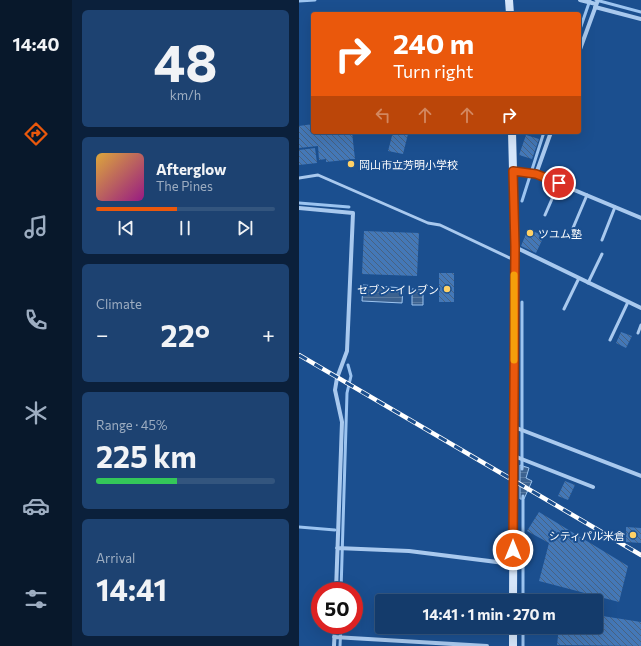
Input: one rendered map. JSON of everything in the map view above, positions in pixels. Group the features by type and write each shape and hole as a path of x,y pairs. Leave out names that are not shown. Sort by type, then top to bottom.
{"main road":[{"path":"509,0 510,12"},
{"path":"512,134 515,247 516,428 513,594"},
{"path":"513,634 513,646"}],"street":[{"path":"580,0 594,3 641,19"},
{"path":"581,45 594,3"},
{"path":"532,173 550,134"},
{"path":"513,171 532,173 641,218"},
{"path":"299,208 353,213 347,351 337,378 335,390 342,422 341,548 337,582"},
{"path":"515,247 641,308"},
{"path":"516,428 641,476"},
{"path":"516,457 593,487"},
{"path":"341,548 409,551 513,564"},
{"path":"334,646 338,638 337,634"},
{"path":"338,638 487,646"}],"lane":[{"path":"299,178 318,175 428,223 440,225 514,260"},
{"path":"545,215 559,183"},
{"path":"573,228 587,195"},
{"path":"601,240 615,207"},
{"path":"588,283 602,254"},
{"path":"564,310 579,278"},
{"path":"610,340 628,302"},
{"path":"637,333 641,325"}],"water":[{"path":"363,285 403,288 402,303 362,301"},
{"path":"412,289 423,289 423,305 412,305"},
{"path":"520,465 529,468 526,478 532,481 524,499 520,499"}],"building":[{"path":"311,124 311,134 352,134 355,159 326,162 326,159 319,160 318,146 299,148 299,126"},
{"path":"392,134 408,134 403,154 388,151"},
{"path":"526,135 539,139 532,159 519,155"},
{"path":"315,148 317,163 299,165 299,150"},
{"path":"528,229 544,236 536,253 521,246"},
{"path":"364,231 419,233 417,276 362,274"},
{"path":"439,273 454,273 454,302 439,302"},
{"path":"621,332 632,336 626,348 616,343"},
{"path":"565,481 575,485 568,500 558,496"},
{"path":"539,512 628,566 619,602 603,598 603,594 589,594 539,581 549,543 527,531"},
{"name":"シティパル米倉","path":"626,527 641,528 641,543 626,542"},
{"path":"603,616 641,622 641,646 557,645 558,634 603,634"}],"waterway":[{"path":"299,1 315,0"},
{"path":"581,26 590,0"},
{"path":"596,0 641,12"},
{"path":"522,201 543,134"},
{"path":"299,203 349,207"},
{"path":"522,302 522,469"},
{"path":"341,582 347,393 351,376 348,365"},
{"path":"523,496 523,594"},
{"path":"299,527 335,530"},
{"path":"340,646 341,634"},
{"path":"523,634 523,646"}],"railway":[{"path":"299,355 641,555"}],"slow traffic":[{"path":"514,275 514,360"}],"place":[{"name":"岡山市立芳明小学校","path":"351,164"},
{"name":"ツユム塾","path":"530,233"},
{"name":"セブン-イレブン","path":"447,289"},
{"name":"シティパル米倉","path":"633,535"}],"route":[{"path":"513,550 515,247 513,171 536,174 559,183"}]}
